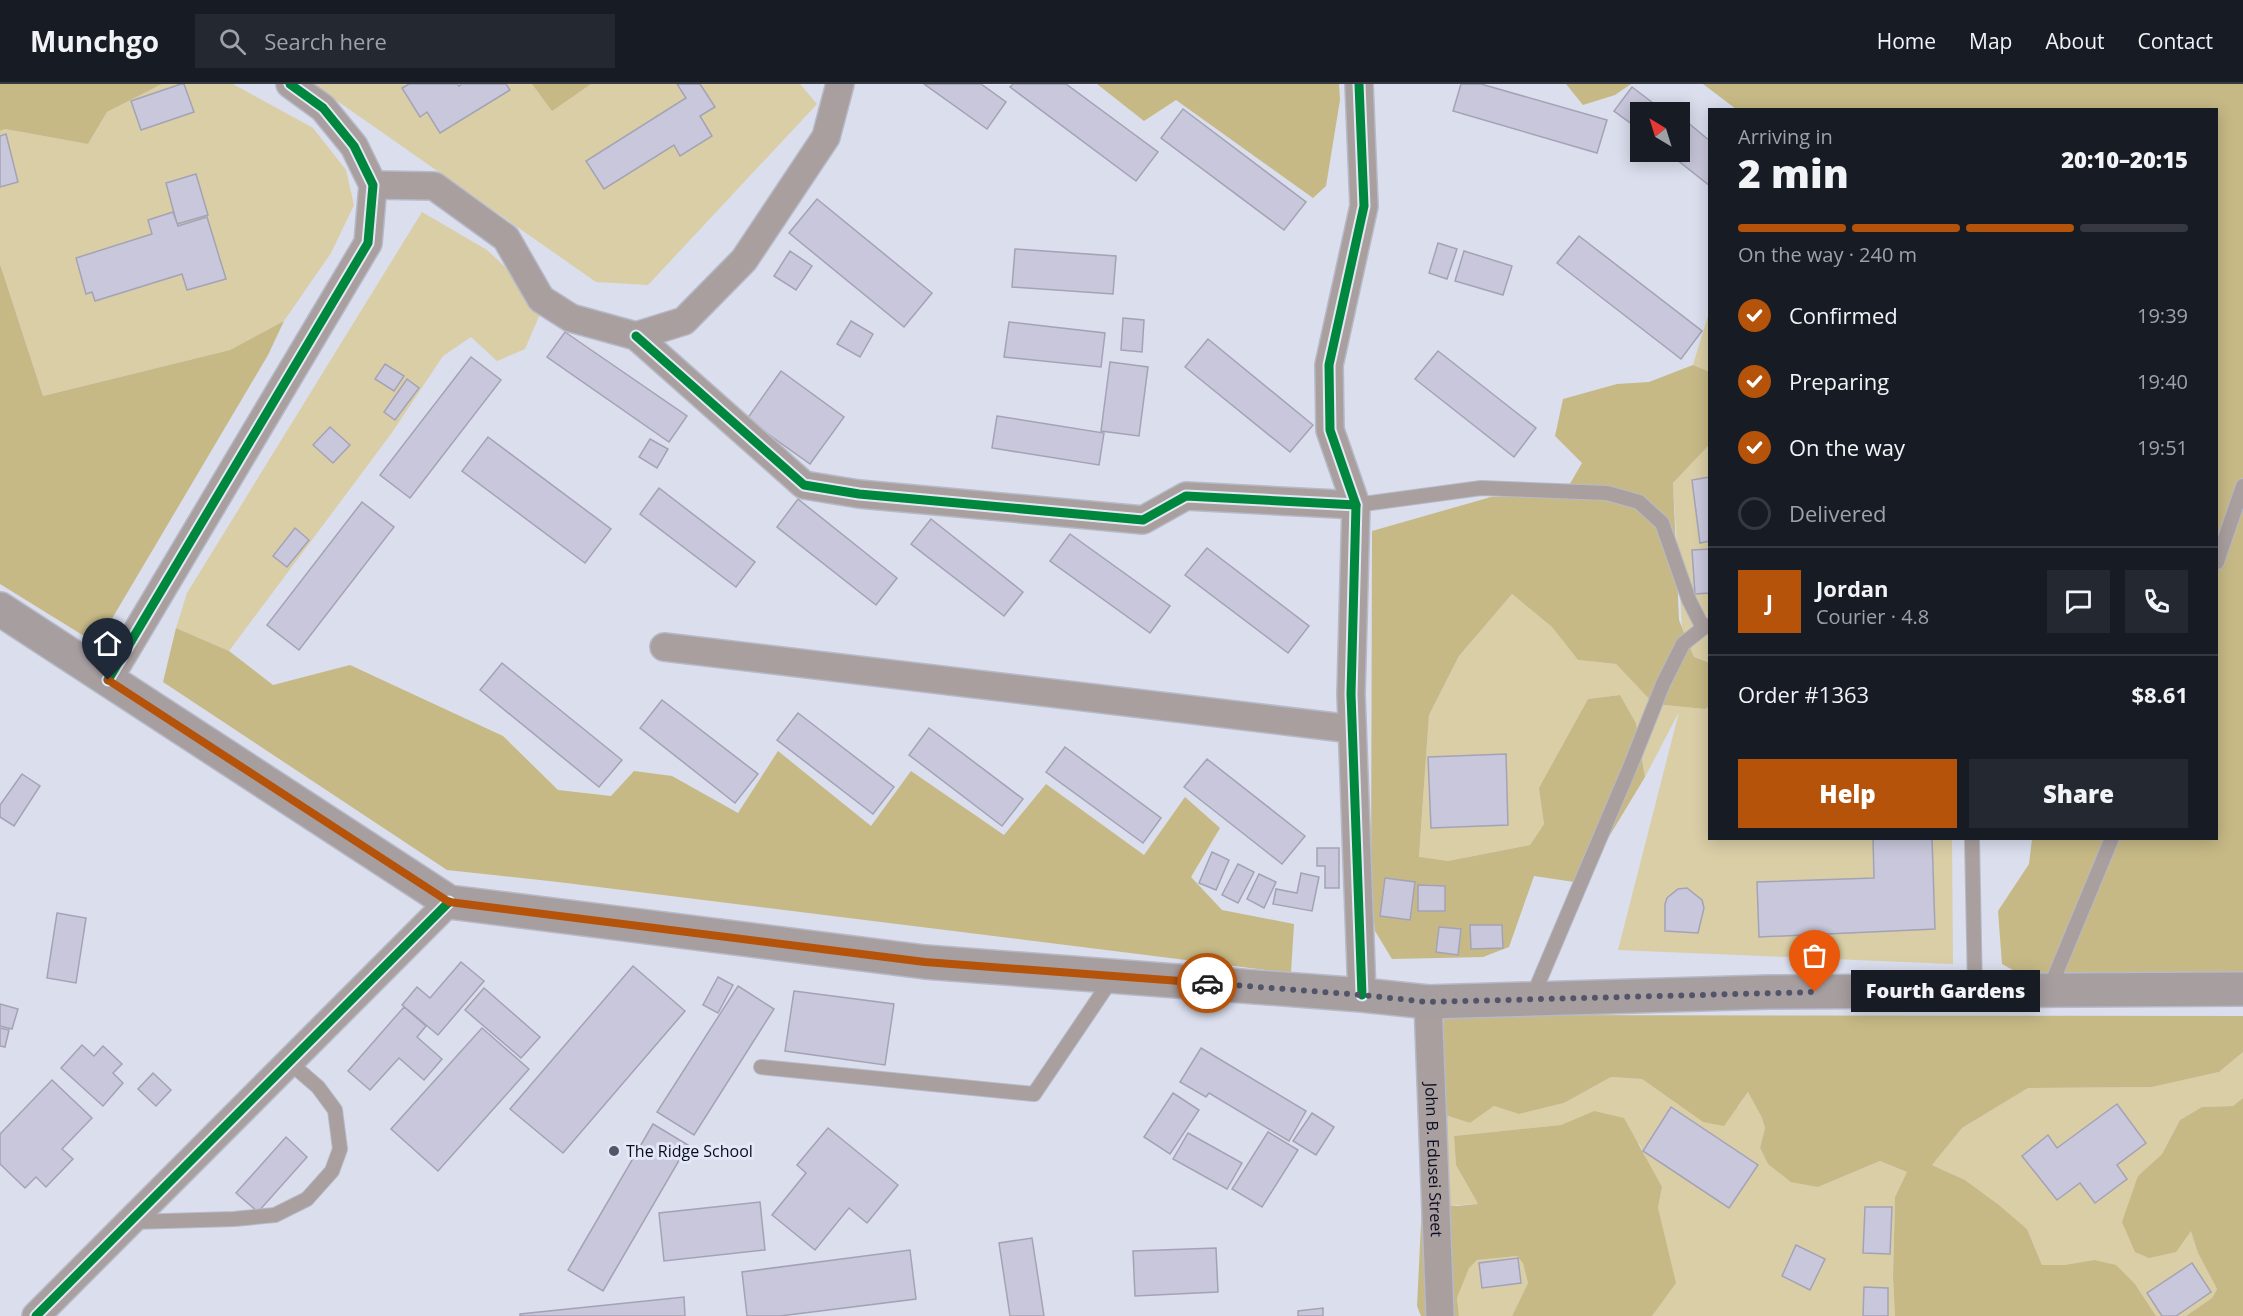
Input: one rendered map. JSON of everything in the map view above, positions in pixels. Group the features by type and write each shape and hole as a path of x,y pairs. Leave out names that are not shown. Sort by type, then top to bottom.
{"main road":[{"path":"0,609 449,902 925,962 1428,1002 1769,992 2243,989"}],"street":[{"path":"108,680 368,243 373,185 354,146 323,108 290,84"},
{"path":"636,336 684,321 744,261 826,137 840,84"},
{"path":"1359,84 1364,206 1329,364 1330,430 1356,505 1351,694 1362,995"},
{"path":"373,185 434,186 506,238 541,299 571,318 636,336 804,485 859,494 1143,520 1186,496 1356,505"},
{"path":"664,647 1352,729"},
{"path":"36,1316 449,902"},
{"name":"John B. Edusei Street","path":"1428,1002 1440,1316"}],"lane":[{"path":"2218,559 2243,486"},
{"path":"1356,505 1481,488 1607,492 1639,502 1662,523 1689,600 1706,627 1683,644 1663,684 1531,999"},
{"path":"1972,840 1975,991"},
{"path":"2049,990 2111,840"},
{"path":"761,1067 1034,1094 1113,976"},
{"path":"129,1222 234,1219 275,1215 307,1199 332,1171 340,1149 335,1110 318,1087 289,1062"}],"shaded area":[{"path":"0,84 162,84 107,112 88,144 5,129 0,131"},
{"path":"162,84 233,84 313,128 346,170 354,205 331,253 284,321 230,350 43,396 0,264 0,131 5,129 88,144 107,112"},
{"path":"313,84 532,84 552,110 591,84 800,84 817,104 648,285 596,282"},
{"path":"532,84 591,84 552,111"},
{"path":"1097,84 1339,84 1340,100 1326,186 1313,198 1176,100 1144,121"},
{"path":"1566,84 1631,84 1615,95 1583,105"},
{"path":"1703,84 2243,84 2243,982 2034,982 2002,964 1998,911 2029,864 2032,840 2218,840 2218,108 1735,108"},
{"path":"422,212 487,250 519,280 540,314 525,349 497,361 471,337 443,356 391,434 229,651 176,628 187,593"},
{"path":"0,264 43,396 230,350 284,321 268,355 97,644 0,584"},
{"path":"1708,316 1708,371 1693,365"},
{"path":"1693,365 1708,371 1708,446 1673,483 1679,620 1694,657 1708,662 1708,707 1705,709 1654,704 1616,664 1578,660 1552,627 1512,594 1459,656 1429,715 1419,857 1448,861 1530,845 1544,824 1539,788 1588,699 1620,695 1636,723 1645,777 1581,883 1534,876 1509,947 1483,957 1392,959 1375,931 1371,898 1372,531 1491,497 1564,494 1582,463 1555,436 1563,399 1617,384 1649,382"},
{"path":"1708,446 1708,662 1694,657 1682,627 1673,483"},
{"path":"1512,594 1552,627 1578,660 1616,664 1654,704 1705,709 1708,707 1708,840 1952,840 1953,964 1618,950 1679,712 1645,777 1636,723 1620,695 1588,699 1540,788 1544,824 1530,845 1448,861 1419,858 1429,715 1459,656"},
{"path":"176,628 229,651 273,685 350,665 503,736 558,790 611,796 634,771 672,776 738,813 778,751 871,826 911,771 1004,835 1046,784 1144,855 1185,797 1220,828 1191,877 1222,910 1294,924 1291,973 447,870 163,682"},
{"path":"1444,1015 2243,1016 2243,1052 2219,1072 2152,1087 2028,1088 1962,1128 1932,1165 1965,1180 2027,1229 2042,1265 2064,1265 2094,1260 2116,1265 2135,1284 2156,1316 1895,1316 1893,1277 1895,1197 1907,1172 1880,1161 1818,1187 1791,1182 1768,1164 1760,1148 1765,1128 1748,1092 1724,1126 1703,1122 1642,1079 1611,1077 1564,1103 1519,1114 1494,1106 1470,1123 1439,1113"},
{"path":"2243,1052 2243,1098 2233,1106 2202,1107 2180,1120 2162,1154 2138,1176 2191,1230 2198,1253 2217,1289 2212,1298 2186,1316 2156,1316 2135,1284 2094,1260 2064,1265 2042,1265 2027,1229 1965,1180 1932,1165 1962,1128 2028,1088 2152,1087 2219,1072"},
{"path":"1611,1077 1642,1079 1703,1122 1738,1107 1748,1092 1765,1128 1760,1148 1768,1164 1818,1187 1880,1161 1907,1172 1895,1197 1893,1277 1895,1316 1652,1316 1655,1311 1658,1208 1662,1187 1651,1170 1640,1145 1594,1111 1561,1125 1454,1136 1456,1165 1478,1204 1443,1206 1439,1113 1470,1123 1494,1106 1519,1114 1564,1103"},
{"path":"2243,1098 2243,1316 2186,1316 2212,1298 2217,1289 2198,1253 2191,1231 2176,1252 2149,1258 2135,1252 2122,1222 2138,1176 2162,1154 2180,1120 2202,1107 2233,1106"},
{"path":"1594,1111 1624,1118 1662,1187 1658,1208 1676,1283 1652,1316 1512,1316 1528,1283 1523,1263 1517,1256 1477,1260 1469,1268 1457,1298 1459,1316 1421,1316 1417,1306 1422,1204 1457,1206 1478,1204 1456,1165 1454,1136 1561,1125"},
{"path":"1517,1256 1523,1262 1528,1283 1512,1316 1459,1316 1457,1298 1468,1268 1477,1260"}],"building":[{"path":"184,84 194,112 141,130 131,101"},
{"path":"409,84 457,84 459,86 462,84 506,84 510,90 440,133 427,112 420,117 402,88"},
{"path":"677,84 700,84 715,107 700,116 712,136 680,156 674,145 604,189 586,161 686,98"},
{"path":"924,84 981,84 1006,102 987,129"},
{"path":"1013,84 1066,84 1158,152 1136,181 1010,87"},
{"path":"1461,84 1481,84 1607,120 1597,153 1453,111"},
{"path":"1632,87 1652,102 1630,102 1630,123 1614,111"},
{"path":"1183,109 1306,202 1284,230 1161,138"},
{"path":"1690,124 1708,139 1708,184 1680,162 1690,162"},
{"path":"6,134 18,182 0,187 0,136"},
{"path":"196,174 208,215 177,224 166,183"},
{"path":"817,199 932,293 904,327 789,233"},
{"path":"173,212 178,226 207,217 226,279 187,290 182,274 95,301 92,292 86,294 76,258 152,234 148,220"},
{"path":"1579,236 1702,331 1681,359 1557,263"},
{"path":"1438,243 1457,249 1447,279 1429,273"},
{"path":"1015,249 1116,256 1113,294 1012,287"},
{"path":"790,251 812,266 796,290 774,276"},
{"path":"1464,251 1512,266 1503,295 1455,281"},
{"path":"1123,318 1144,320 1142,352 1121,350"},
{"path":"851,321 873,334 860,357 837,344"},
{"path":"1009,322 1105,333 1101,367 1004,357"},
{"path":"565,332 687,416 669,442 547,357"},
{"path":"1208,339 1313,425 1290,452 1185,367"},
{"path":"1438,351 1536,428 1514,457 1415,379"},
{"path":"471,357 501,380 410,498 380,475"},
{"path":"1110,362 1148,367 1139,436 1101,431"},
{"path":"385,364 404,376 394,391 375,379"},
{"path":"781,371 844,417 810,464 747,419"},
{"path":"407,379 419,388 395,420 384,412"},
{"path":"997,416 1104,433 1099,465 992,448"},
{"path":"330,427 350,445 333,463 313,445"},
{"path":"488,437 611,529 585,563 462,471"},
{"path":"650,439 668,449 657,468 639,457"},
{"path":"1708,477 1708,541 1700,543 1692,480"},
{"path":"659,488 755,562 736,587 640,514"},
{"path":"798,499 897,578 876,605 777,527"},
{"path":"362,502 394,527 299,650 267,625"},
{"path":"931,519 1023,592 1004,616 911,544"},
{"path":"295,528 309,540 287,567 273,556"},
{"path":"1070,534 1170,606 1150,633 1050,561"},
{"path":"1207,548 1309,626 1288,653 1185,575"},
{"path":"1708,549 1708,593 1695,594 1692,550"},
{"path":"502,663 622,760 599,787 480,690"},
{"path":"662,700 758,774 735,803 640,728"},
{"path":"798,713 894,787 873,814 777,740"},
{"path":"929,728 1023,799 1002,826 909,755"},
{"path":"1065,747 1161,818 1143,843 1046,772"},
{"path":"1506,754 1508,825 1431,828 1428,757"},
{"path":"1207,759 1305,836 1282,864 1184,787"},
{"path":"22,774 40,786 14,826 0,817 0,805"},
{"path":"1873,840 1932,840 1935,929 1759,937 1757,882 1874,878"},
{"path":"1317,848 1339,848 1339,888 1325,888 1325,866 1317,866"},
{"path":"1212,852 1229,860 1216,890 1199,883"},
{"path":"1238,864 1254,872 1238,903 1222,895"},
{"path":"1301,873 1319,877 1312,911 1273,904 1276,889 1297,893"},
{"path":"1259,874 1276,882 1264,908 1247,899"},
{"path":"1385,878 1415,882 1410,920 1380,916"},
{"path":"1418,885 1445,886 1445,911 1418,911"},
{"path":"1687,888 1702,900 1704,908 1698,933 1665,931 1667,898 1678,889"},
{"path":"57,913 86,918 76,983 47,978"},
{"path":"1470,925 1502,925 1503,948 1471,949"},
{"path":"1439,927 1461,929 1458,955 1436,952"},
{"path":"461,962 484,981 438,1035 402,1005 417,987 430,998"},
{"path":"633,966 685,1011 563,1153 510,1109"},
{"path":"718,977 733,985 718,1013 703,1005"},
{"path":"738,986 774,1009 694,1135 657,1112"},
{"path":"484,988 540,1037 521,1058 465,1010"},
{"path":"794,991 894,1004 885,1065 785,1051"},
{"path":"0,1004 18,1009 12,1029 0,1026"},
{"path":"404,1007 426,1026 417,1037 442,1059 424,1080 399,1058 370,1090 348,1071"},
{"path":"0,1028 9,1030 5,1047 0,1046"},
{"path":"482,1028 529,1069 438,1171 391,1129"},
{"path":"82,1045 94,1056 103,1046 122,1064 113,1073 123,1083 103,1106 61,1068"},
{"path":"1201,1048 1306,1111 1289,1141 1209,1093 1206,1097 1180,1082"},
{"path":"153,1073 171,1090 156,1106 138,1089"},
{"path":"52,1080 92,1118 62,1149 73,1159 46,1187 36,1177 25,1188 0,1164 0,1134"},
{"path":"1173,1093 1199,1110 1170,1154 1144,1137"},
{"path":"2117,1104 2146,1143 2117,1165 2127,1179 2095,1203 2080,1183 2057,1200 2022,1156 2048,1135 2057,1148"},
{"path":"1671,1107 1758,1165 1729,1208 1643,1151"},
{"path":"1312,1113 1334,1127 1316,1155 1293,1141"},
{"path":"653,1124 688,1145 603,1291 568,1270"},
{"path":"828,1128 898,1185 867,1223 849,1208 815,1250 772,1215 806,1173 797,1165"},
{"path":"1268,1132 1298,1150 1262,1207 1232,1189"},
{"path":"1188,1133 1242,1163 1227,1189 1173,1159"},
{"path":"286,1137 307,1157 258,1212 236,1193"},
{"path":"760,1202 765,1250 664,1261 659,1213"},
{"path":"1865,1207 1892,1207 1890,1254 1863,1253"},
{"path":"1032,1238 1044,1316 1010,1316 999,1243"},
{"path":"1796,1245 1825,1259 1810,1290 1782,1276"},
{"path":"1216,1248 1218,1292 1135,1296 1133,1251"},
{"path":"910,1250 916,1299 780,1316 747,1316 742,1272"},
{"path":"1518,1258 1521,1283 1482,1288 1479,1263"},
{"path":"2192,1263 2211,1292 2176,1316 2162,1316 2147,1293"},
{"path":"1864,1287 1888,1288 1888,1316 1863,1316"},
{"path":"684,1297 685,1316 520,1316 520,1314"},
{"path":"1323,1308 1323,1316 1298,1316 1298,1311"}],"cycle path":[{"path":"108,680 368,243 373,185 354,146 323,108 290,84"},
{"path":"1359,84 1364,206 1329,365 1330,430 1356,505 1351,694 1362,995"},
{"path":"636,336 804,485 859,494 1143,520 1186,496 1356,505"},
{"path":"36,1316 449,902"}],"way so far":[{"path":"1207,983 1428,1002 1815,992"}],"place":[{"name":"Fourth Gardens","path":"1815,992"},
{"name":"The Ridge School","path":"614,1151"}],"route":[{"path":"108,680 449,902 925,962 1207,983"}]}
